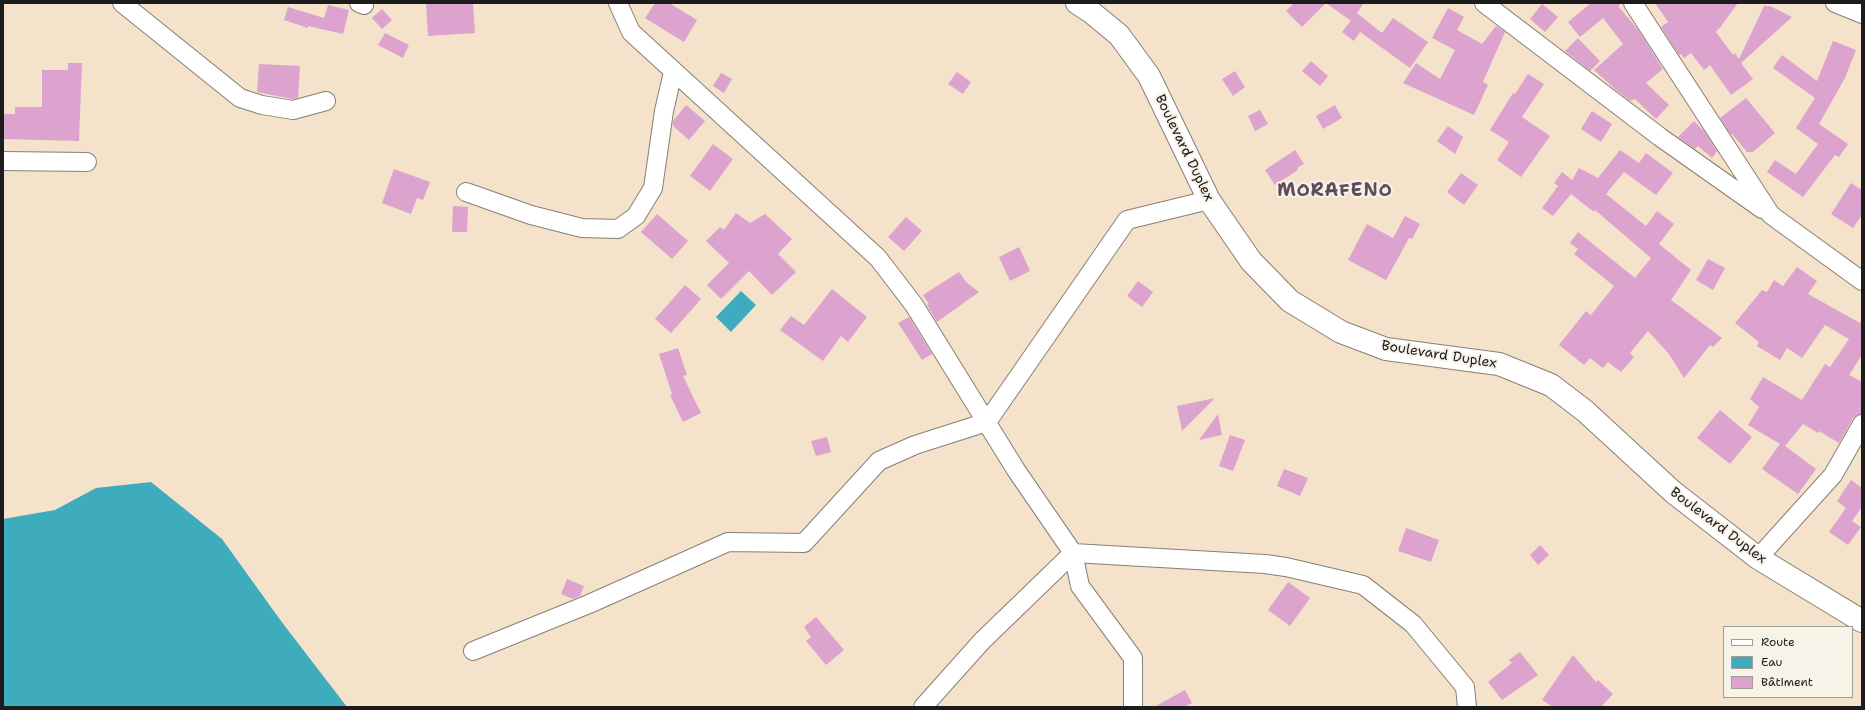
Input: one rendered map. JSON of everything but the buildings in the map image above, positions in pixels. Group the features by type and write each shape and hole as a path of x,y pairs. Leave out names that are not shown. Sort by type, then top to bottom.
{"street":[{"path":"122,3 240,98 262,105 293,110 326,101"},
{"path":"618,3 631,32 878,258 914,305 1016,470 1073,553 1080,586 1134,658 1133,707"},
{"name":"Boulevard Duplex","path":"1076,3 1091,12 1119,35 1149,76 1209,200 1251,261 1290,301 1341,332 1386,349 1499,364 1551,385 1585,411 1673,492 1758,558 1862,620"},
{"path":"1484,3 1660,137 1862,280"},
{"path":"1633,3 1771,215"},
{"path":"1836,3 1862,14"},
{"path":"466,192 531,215 582,228 618,229 636,216 653,188 664,111 673,72"},
{"path":"3,161 88,162"},
{"path":"473,651 589,604 728,542 804,542 879,461 915,445 987,422 1128,220 1209,200"},
{"path":"1758,558 1833,475 1862,424"},
{"path":"923,707 982,641 1073,553 1265,564 1286,567 1363,585 1413,624 1465,687 1468,707"}],"water":[{"path":"741,291 756,305 731,332 716,317"},
{"path":"151,482 222,539 281,621 347,707 3,707 3,519 55,510 96,488"}],"district":[{"name":"MORAFENO","path":"1335,191"}]}
